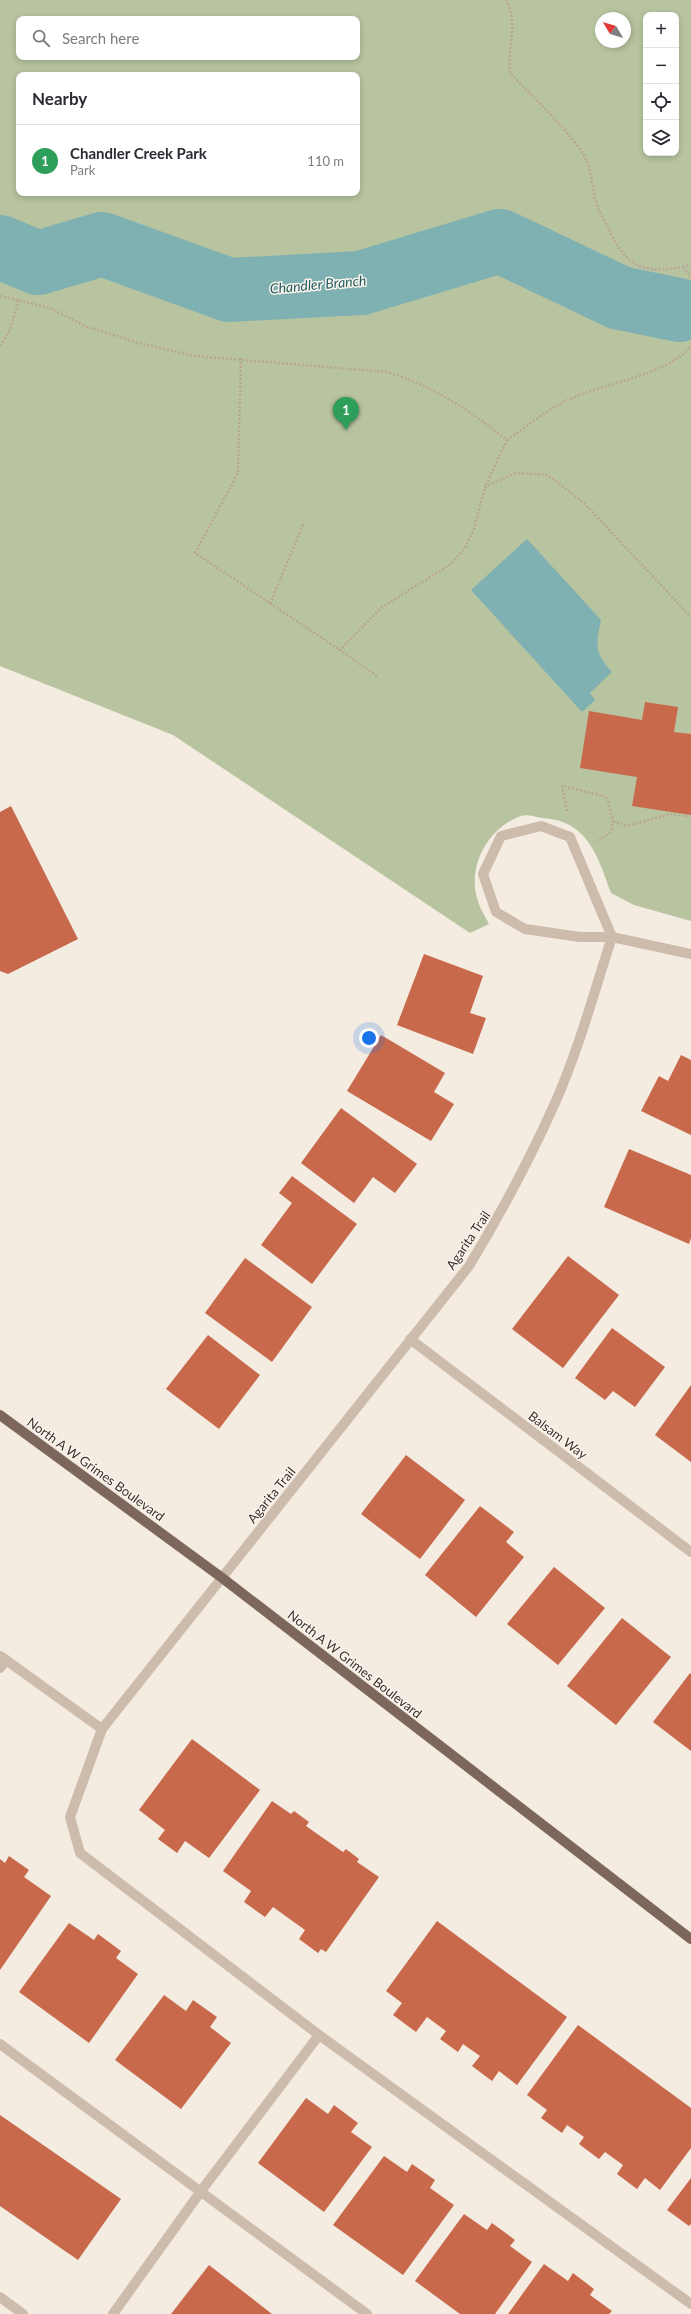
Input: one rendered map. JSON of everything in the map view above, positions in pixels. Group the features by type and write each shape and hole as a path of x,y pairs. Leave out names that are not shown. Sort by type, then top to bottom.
{"main road":[{"name":"North A W Grimes Boulevard","path":"0,1415 221,1577 691,1939"}],"street":[{"path":"612,937 570,837 542,826 501,836 483,874 496,912 525,929 580,937 612,937 691,954"},
{"name":"Agarita Trail","path":"612,937 577,1045 555,1102 502,1213 469,1266 410,1338 102,1729 70,1817 80,1853 320,2035 691,2304"},
{"name":"Balsam Way","path":"410,1338 691,1552"},
{"path":"2,1661 102,1729"},
{"path":"113,2314 201,2191 320,2035"},
{"path":"0,2044 367,2314"},
{"path":"0,2297 23,2314"}],"path":[{"path":"506,0 510,6 512,24 508,61 510,73 571,139 587,162 595,200 613,239 627,259 643,268 663,270 691,265"},
{"path":"683,267 691,277"},
{"path":"0,296 50,308 85,326 139,343 194,356 241,358 387,372 409,379 466,408 507,440"},
{"path":"0,346 6,338 14,321 18,300"},
{"path":"340,650 382,607 451,564 465,548 474,529 485,487 507,440 564,402 590,390 634,377 668,364 691,346"},
{"path":"241,358 238,473 194,553 377,676"},
{"path":"485,487 514,473 548,475 583,502 691,617"},
{"path":"270,604 304,522"},
{"path":"569,818 562,786 607,797 613,821 611,832 597,842"},
{"path":"613,821 627,826 671,814 691,817"}],"green space":[{"path":"0,0 691,0 691,921 634,905 611,893 602,868 590,844 578,831 570,825 562,822 526,815 521,816 501,827 486,844 477,866 475,888 478,902 489,924 470,933 173,735 0,666"}],"water":[{"path":"527,539 601,620 598,636 599,654 612,672 590,693 595,700 582,712 471,590"}],"building":[{"path":"645,702 678,707 674,732 691,734 691,815 632,806 637,777 580,768 589,711 642,720"},
{"path":"11,806 78,939 8,974 0,971 0,812"},
{"path":"424,954 483,976 470,1013 486,1018 473,1054 397,1025"},
{"path":"381,1035 445,1073 434,1092 454,1104 431,1141 347,1091"},
{"path":"681,1055 691,1060 691,1135 641,1111 659,1076 668,1081"},
{"path":"341,1108 417,1164 395,1193 373,1177 354,1203 301,1163"},
{"path":"629,1149 691,1175 691,1238 689,1244 604,1207"},
{"path":"292,1176 357,1224 312,1284 261,1245 292,1203 279,1193"},
{"path":"568,1256 619,1295 563,1368 512,1329"},
{"path":"245,1258 312,1307 272,1362 205,1313"},
{"path":"612,1328 665,1367 635,1407 613,1391 605,1400 575,1378"},
{"path":"208,1335 260,1375 219,1429 166,1389"},
{"path":"691,1385 691,1462 655,1435"},
{"path":"406,1455 465,1500 420,1559 361,1514"},
{"path":"480,1506 514,1532 506,1542 524,1557 476,1617 425,1575"},
{"path":"554,1567 605,1608 558,1665 507,1624"},
{"path":"622,1618 671,1657 616,1725 567,1686"},
{"path":"690,1673 691,1674 691,1751 653,1722"},
{"path":"192,1739 260,1790 209,1858 185,1841 177,1853 158,1839 165,1830 139,1810"},
{"path":"272,1801 291,1814 294,1811 309,1822 306,1826 343,1852 346,1849 359,1859 357,1862 379,1877 326,1952 321,1949 318,1953 299,1939 305,1930 273,1907 265,1917 244,1902 251,1891 223,1871"},
{"path":"9,1856 29,1870 24,1877 51,1896 0,1970 0,1859 5,1863"},
{"path":"437,1921 567,2017 517,2085 499,2071 492,2081 472,2066 480,2056 463,2044 458,2052 440,2039 446,2031 427,2017 416,2032 393,2015 402,2003 386,1991"},
{"path":"69,1923 94,1940 98,1934 121,1951 116,1958 138,1974 89,2043 19,1992"},
{"path":"164,1995 186,2011 193,2000 217,2017 210,2027 231,2043 181,2109 115,2060"},
{"path":"578,2025 691,2108 691,2148 660,2190 645,2178 637,2189 617,2174 623,2165 605,2152 599,2159 579,2144 584,2137 567,2125 562,2133 541,2118 547,2110 527,2095"},
{"path":"306,2098 328,2114 334,2105 358,2123 351,2132 372,2147 324,2212 258,2163"},
{"path":"0,2115 121,2199 78,2260 0,2206"},
{"path":"384,2156 407,2172 412,2164 435,2180 430,2188 454,2205 403,2275 333,2225"},
{"path":"691,2178 691,2224 689,2226 667,2210"},
{"path":"464,2214 487,2230 492,2223 515,2240 510,2246 532,2262 495,2314 460,2314 415,2281"},
{"path":"544,2264 568,2281 573,2273 594,2289 590,2295 612,2311 609,2314 508,2314"},
{"path":"209,2265 272,2314 171,2314"}],"waterway":[{"name":"Chandler Branch","path":"0,247 38,263 102,244 229,290 361,283 500,241 620,298 679,310"}],"place":[{"name":"Chandler Creek Park","path":"346,430"}]}
